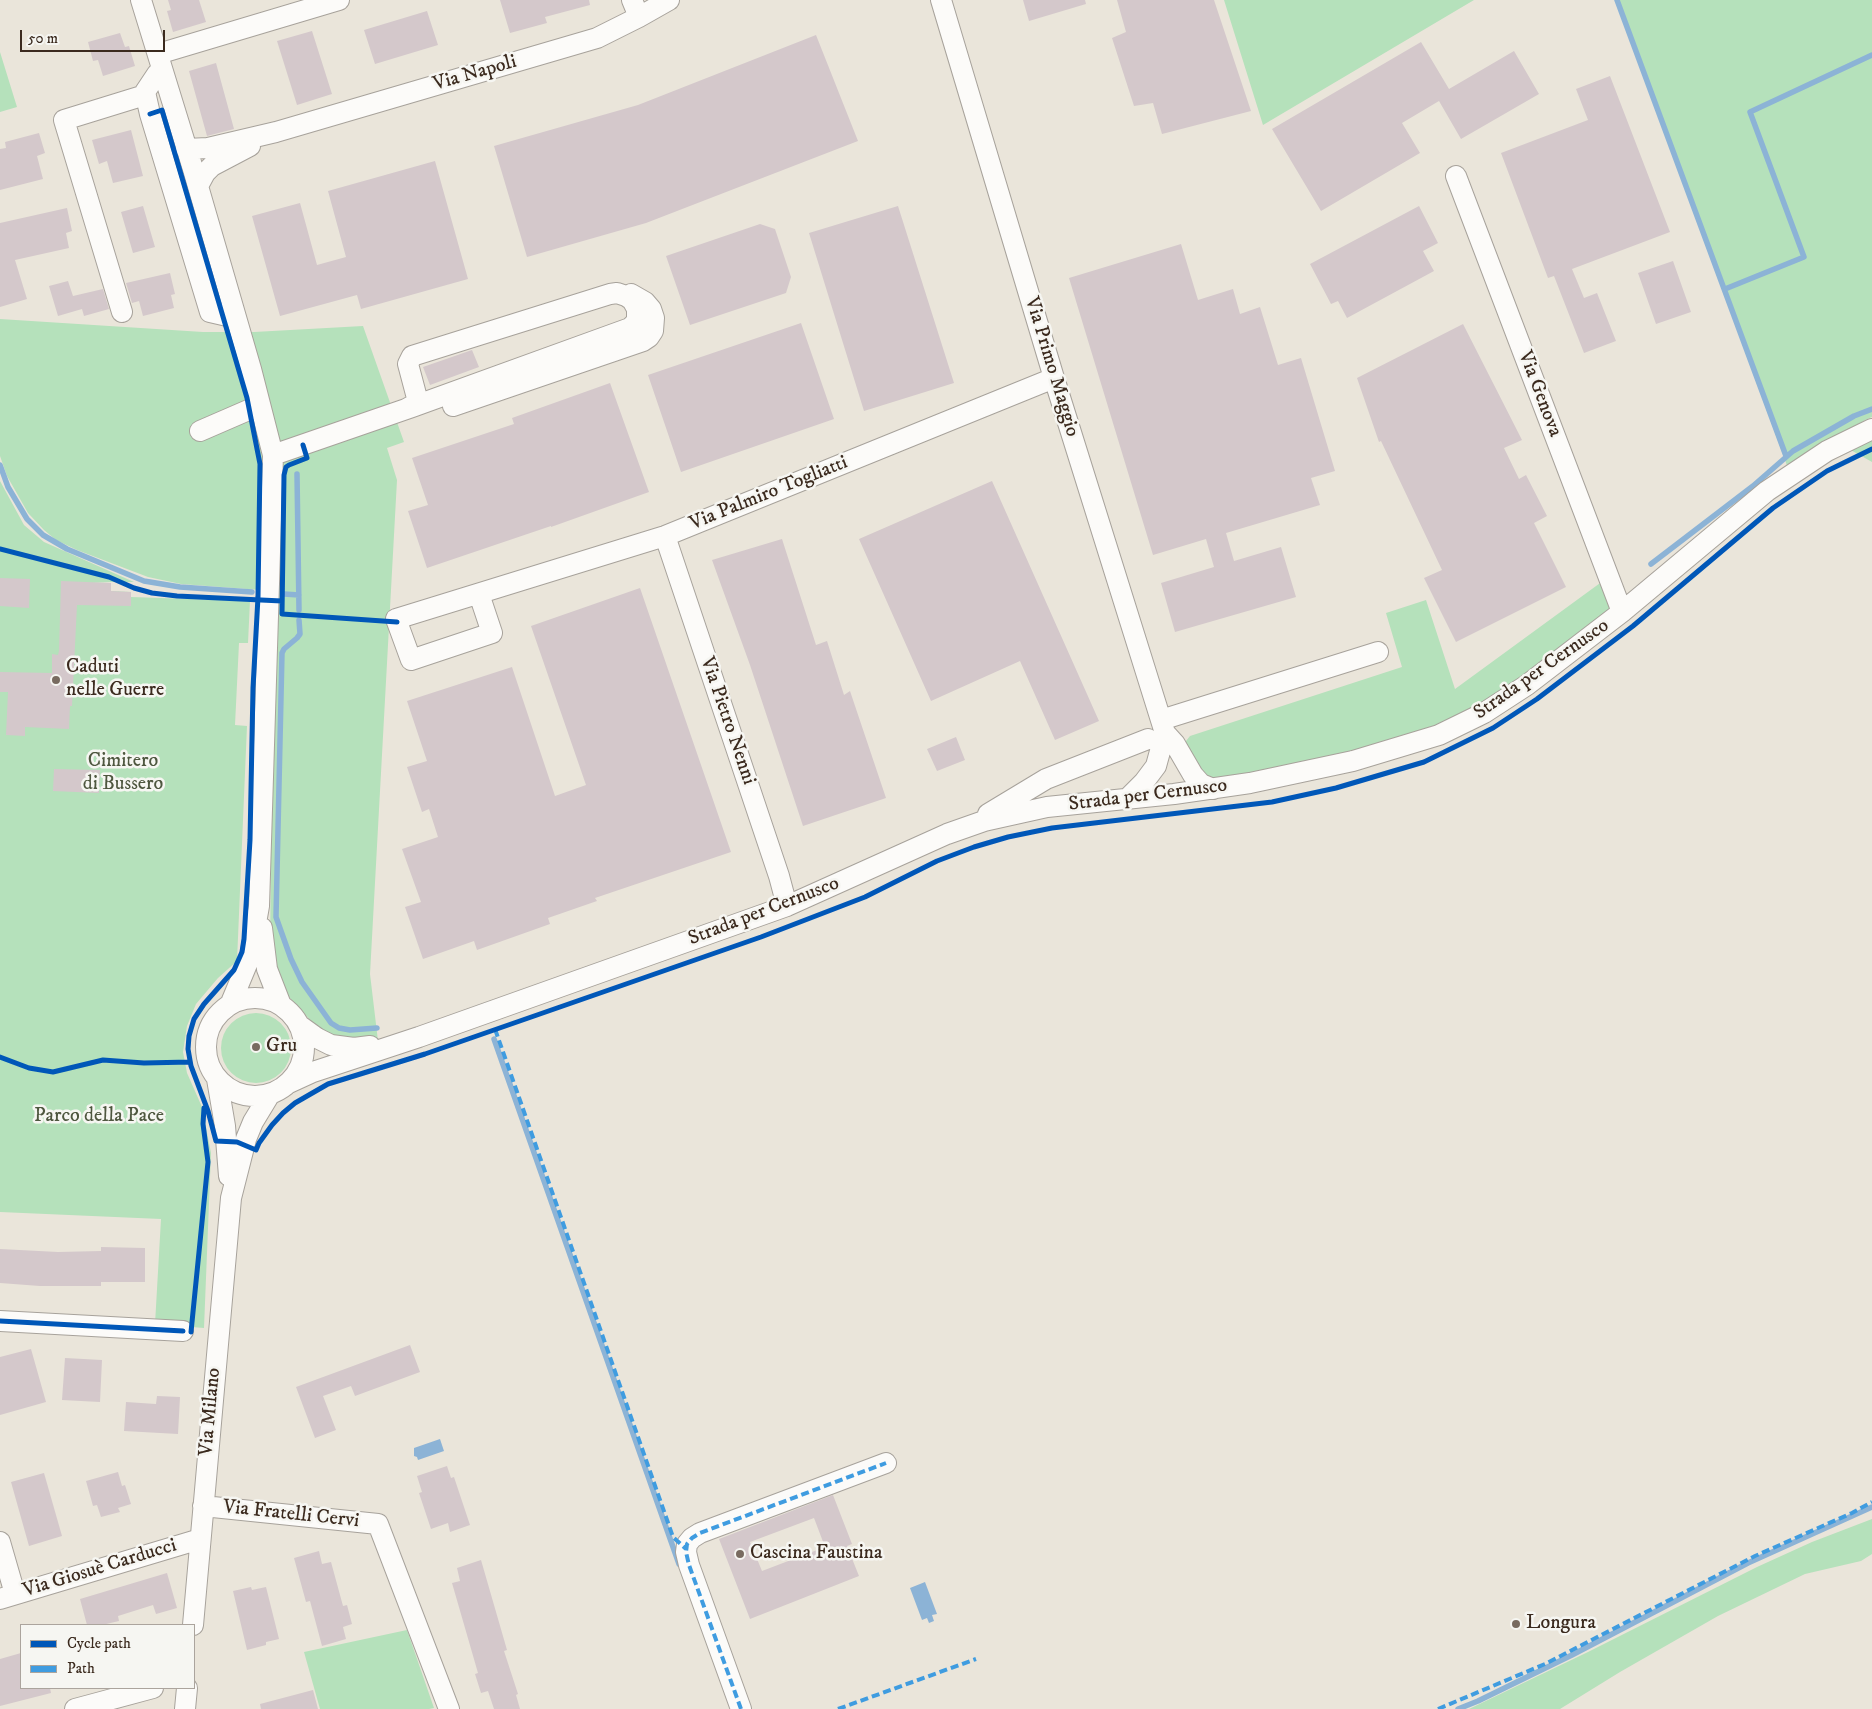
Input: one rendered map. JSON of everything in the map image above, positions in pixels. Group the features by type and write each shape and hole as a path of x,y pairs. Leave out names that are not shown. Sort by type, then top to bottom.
{"street":[{"name":"Via Milano","path":"141,0 198,186 274,456 259,906 250,957 230,1005"},
{"path":"236,318 210,312 145,95 147,88 157,74 160,62 339,0"},
{"name":"Via Napoli","path":"186,149 208,148 276,132 597,38 636,9 669,0"},
{"name":"Via Primo Maggio","path":"941,0 1158,731 1175,744 1192,775 1201,784 1213,789"},
{"path":"122,312 64,120 145,95"},
{"name":"Via Napoli","path":"198,186 203,175 212,166 276,132"},
{"name":"Via Genova","path":"1456,176 1622,612"},
{"path":"274,456 409,408 415,404 417,398 408,364 412,356 618,292 628,293 645,302 652,311 655,321 654,328 649,337 640,342 444,410 409,408"},
{"name":"Via Palmiro Togliatti","path":"479,594 492,633 411,660 396,619 665,536 1054,378"},
{"path":"200,431 260,405"},
{"name":"Strada per Cernusco","path":"289,1083 313,1072 787,906 928,842 966,827 1039,809 1174,794 1250,783 1329,767 1439,735 1484,713 1514,694 1622,612 1762,494 1835,446 1872,429"},
{"name":"Via Pietro Nenni","path":"665,536 779,876 787,906"},
{"path":"966,827 1046,779 1158,731 1378,652"},
{"path":"1158,731 1156,766 1161,782 1174,794 1182,785 1181,756"},
{"path":"1127,799 1144,782 1156,766"},
{"name":"Via Milano","path":"259,906 266,964 281,1005"},
{"name":"Via Milano","path":"267,999 281,1005 294,1016 304,1038 304,1052 298,1072 289,1083 270,1094 256,1097 230,1090 217,1078 208,1062 206,1039 215,1018 230,1005 240,1000 267,999"},
{"name":"Strada per Cernusco","path":"299,1025 317,1038 336,1046 354,1048 402,1042"},
{"name":"Via Milano","path":"193,1624 231,1198 227,1136 217,1078"},
{"name":"Via Milano","path":"231,1198 246,1139 253,1122 270,1094"},
{"path":"0,1321 183,1331"},
{"path":"741,1709 689,1565 686,1552 687,1544 700,1533 886,1463"},
{"name":"Via Fratelli Cervi","path":"204,1506 378,1524 449,1709"},
{"name":"Via Giosuè Carducci","path":"8,1597 200,1539"},
{"path":"0,1542 8,1597"},
{"path":"75,1709 149,1689"},
{"path":"185,1709 187,1689"}],"green space":[{"path":"1224,0 1474,0 1263,125"},
{"path":"1616,0 1872,0 1872,417 1789,471"},
{"path":"0,52 17,107 0,112"},
{"path":"0,319 203,332 254,332 363,326 404,442 387,448 397,480 370,974 378,1041 327,1038 288,996 275,973 270,947 274,591 181,584 148,577 77,550 56,540 44,530 28,513 7,476 0,456"},
{"path":"1872,431 1872,462 1840,444"},
{"path":"0,481 24,525 44,542 134,582 92,582 111,583 111,591 131,592 131,597 250,601 248,643 239,643 235,725 247,726 237,961 218,978 196,1004 187,1026 183,1052 187,1073 202,1107 211,1153 204,1328 155,1324 161,1219 0,1212"},
{"path":"1607,578 1620,611 1458,725 1215,788 1184,759 1186,741 1190,736 1402,667 1386,613 1426,600 1455,689"},
{"path":"256,1013 269,1016 281,1023 288,1035 291,1048 288,1061 281,1073 269,1080 256,1083 243,1080 231,1073 224,1061 221,1048 224,1035 231,1023 243,1016"},
{"path":"1872,1519 1872,1554 1861,1561 1805,1574 1718,1616 1560,1709 1469,1709 1588,1652 1757,1567 1812,1542"},
{"path":"407,1630 434,1708 320,1709 304,1652"}],"water":[{"path":"440,1439 444,1451 418,1460 414,1456 414,1448"},
{"path":"925,1582 937,1614 932,1615 934,1621 929,1623 927,1618 922,1620 910,1588"}],"building":[{"path":"168,0 199,0 206,22 173,32 167,11 171,10"},
{"path":"500,0 589,0 590,5 545,17 547,23 510,33"},
{"path":"1023,0 1085,0 1086,4 1029,21"},
{"path":"1117,0 1214,0 1251,111 1162,134 1153,103 1134,106 1112,38 1126,32"},
{"path":"427,11 438,45 375,64 364,30"},
{"path":"312,31 332,94 297,105 277,41"},
{"path":"120,33 125,47 129,46 135,66 103,76 98,60 93,61 88,42"},
{"path":"816,35 858,141 646,223 527,257 494,146 638,105"},
{"path":"1421,42 1449,89 1514,51 1539,94 1461,139 1439,101 1402,123 1420,153 1321,211 1272,129"},
{"path":"216,63 234,129 207,136 189,71"},
{"path":"1610,76 1670,232 1572,269 1584,298 1597,293 1616,341 1584,353 1554,276 1548,278 1501,153 1588,120 1576,89"},
{"path":"131,130 143,176 113,183 107,161 99,164 92,140"},
{"path":"39,133 45,153 37,156 43,179 0,190 0,149 6,148 5,142"},
{"path":"435,161 468,279 361,309 357,295 280,316 252,216 300,203 317,265 346,257 328,191"},
{"path":"143,206 155,247 133,253 121,212"},
{"path":"898,206 954,383 864,411 809,233"},
{"path":"1419,206 1438,243 1423,251 1434,271 1347,318 1338,301 1331,304 1310,264"},
{"path":"67,208 72,231 66,233 69,248 15,260 27,299 0,307 0,223"},
{"path":"760,224 775,229 791,277 786,293 690,325 666,256"},
{"path":"1181,244 1198,300 1233,289 1240,314 1260,307 1278,365 1301,358 1335,471 1311,478 1320,505 1226,533 1234,561 1281,547 1296,597 1175,632 1161,583 1214,567 1206,539 1153,555 1069,278"},
{"path":"1673,261 1691,312 1656,324 1638,273"},
{"path":"170,273 175,294 171,295 174,308 143,316 139,301 132,303 126,283"},
{"path":"68,281 73,296 103,289 109,309 84,316 82,309 58,316 49,286"},
{"path":"801,323 834,419 681,472 648,375"},
{"path":"1463,324 1522,440 1504,448 1519,479 1526,475 1547,516 1534,523 1566,587 1456,642 1424,578 1442,570 1381,441 1379,442 1357,378"},
{"path":"472,350 479,367 430,385 423,367"},
{"path":"610,383 649,492 427,568 408,511 428,505 412,458 514,424 512,418"},
{"path":"992,481 1099,721 1055,740 1020,661 931,701 859,539"},
{"path":"782,539 816,645 827,641 844,695 850,691 886,798 803,826 750,665 712,560"},
{"path":"0,578 30,579 29,608 0,606"},
{"path":"61,581 111,583 111,591 131,592 131,606 77,605 72,706 70,706 69,729 25,727 25,736 6,735 8,692 0,692 0,672 52,673 52,654 58,655 59,651"},
{"path":"640,588 731,852 595,898 597,901 548,918 550,924 477,950 474,941 423,959 405,907 421,902 402,849 438,837 429,809 422,812 407,767 427,761 407,701 512,667 555,796 586,785 531,626"},
{"path":"956,737 965,760 937,771 927,749"},
{"path":"54,769 100,770 99,793 53,791"},
{"path":"101,1247 145,1248 145,1282 101,1282 101,1286 40,1286 0,1283 0,1249 58,1252 101,1251"},
{"path":"410,1345 420,1372 355,1396 351,1386 323,1396 336,1430 315,1438 296,1387"},
{"path":"31,1349 46,1402 0,1415 0,1357"},
{"path":"65,1358 102,1360 100,1402 62,1400"},
{"path":"157,1396 180,1397 178,1434 124,1431 126,1402 156,1404"},
{"path":"447,1466 451,1478 454,1477 470,1525 450,1532 448,1523 431,1529 419,1493 422,1492 417,1476"},
{"path":"118,1472 122,1486 125,1485 131,1504 118,1508 120,1512 101,1517 97,1505 93,1506 86,1481"},
{"path":"44,1473 62,1536 29,1546 11,1482"},
{"name":"Cascina Faustina","path":"833,1495 852,1544 847,1546 859,1576 750,1619 719,1539","holes":["814,1518 825,1547 762,1571 750,1542"]},
{"path":"319,1551 322,1564 331,1562 343,1606 347,1605 352,1624 343,1627 346,1639 322,1646 310,1601 306,1602 294,1558"},
{"path":"481,1560 507,1650 504,1651 518,1694 516,1695 520,1709 494,1709 488,1691 481,1693 475,1674 478,1673 452,1583 460,1581 457,1568"},
{"path":"167,1573 177,1608 156,1614 153,1605 118,1616 119,1621 106,1624 87,1624 80,1599"},
{"path":"251,1587 252,1590 266,1587 279,1639 247,1650 233,1591"},
{"path":"20,1653 20,1689 50,1689 51,1693 0,1706 0,1659"},
{"path":"313,1690 318,1709 261,1709 260,1704"}],"waterway":[{"path":"1617,0 1786,456"},
{"path":"1725,289 1804,257 1750,112 1872,55"},
{"path":"1651,564 1753,486 1793,451 1854,416 1872,409"},
{"path":"0,465 8,487 27,519 43,535 67,549 144,581 180,587 252,592"},
{"path":"297,474 299,610"},
{"path":"284,594 299,595"},
{"path":"299,620 300,634 282,653 276,917 291,959 302,982 331,1023 339,1028 350,1030 377,1028"},
{"path":"494,1039 679,1564"},
{"path":"1458,1709 1572,1655 1748,1563 1872,1507"}],"marked path":[{"path":"495,1029 673,1537 686,1549"},
{"path":"741,1709 689,1565 686,1552 687,1544 700,1533 886,1463"},
{"path":"1438,1709 1545,1664 1755,1556 1852,1513 1872,1502"},
{"path":"838,1709 976,1659"}],"cycle path":[{"path":"150,114 162,110 247,398 260,464 258,597 253,688 250,840 244,939 242,952 234,970 204,1004 194,1019 189,1036 188,1049 191,1066 208,1111 216,1141 237,1142 256,1150 272,1125 283,1113 295,1103 328,1084 425,1054 761,937 865,897 937,861 974,847 1008,837 1052,828 1272,802 1336,788 1424,762 1493,728 1537,699 1633,626 1773,508 1827,471 1872,449"},
{"path":"303,445 307,458 286,467 284,475 282,614 397,622"},
{"path":"0,549 109,577 134,588 152,593 282,601"},
{"path":"0,1057 29,1068 53,1072 103,1060 144,1063 190,1062"},
{"path":"191,1332 208,1162 203,1124 204,1108"},
{"path":"0,1321 183,1331"}],"place":[{"name":"Caduti nelle Guerre","path":"56,680"},
{"name":"Gru","path":"256,1047"},
{"name":"Cascina Faustina","path":"740,1554"},
{"name":"Longura","path":"1516,1624"}],"park label":[{"name":"Cimitero di Bussero","path":"123,774"},
{"name":"Parco della Pace","path":"99,1117"}]}
